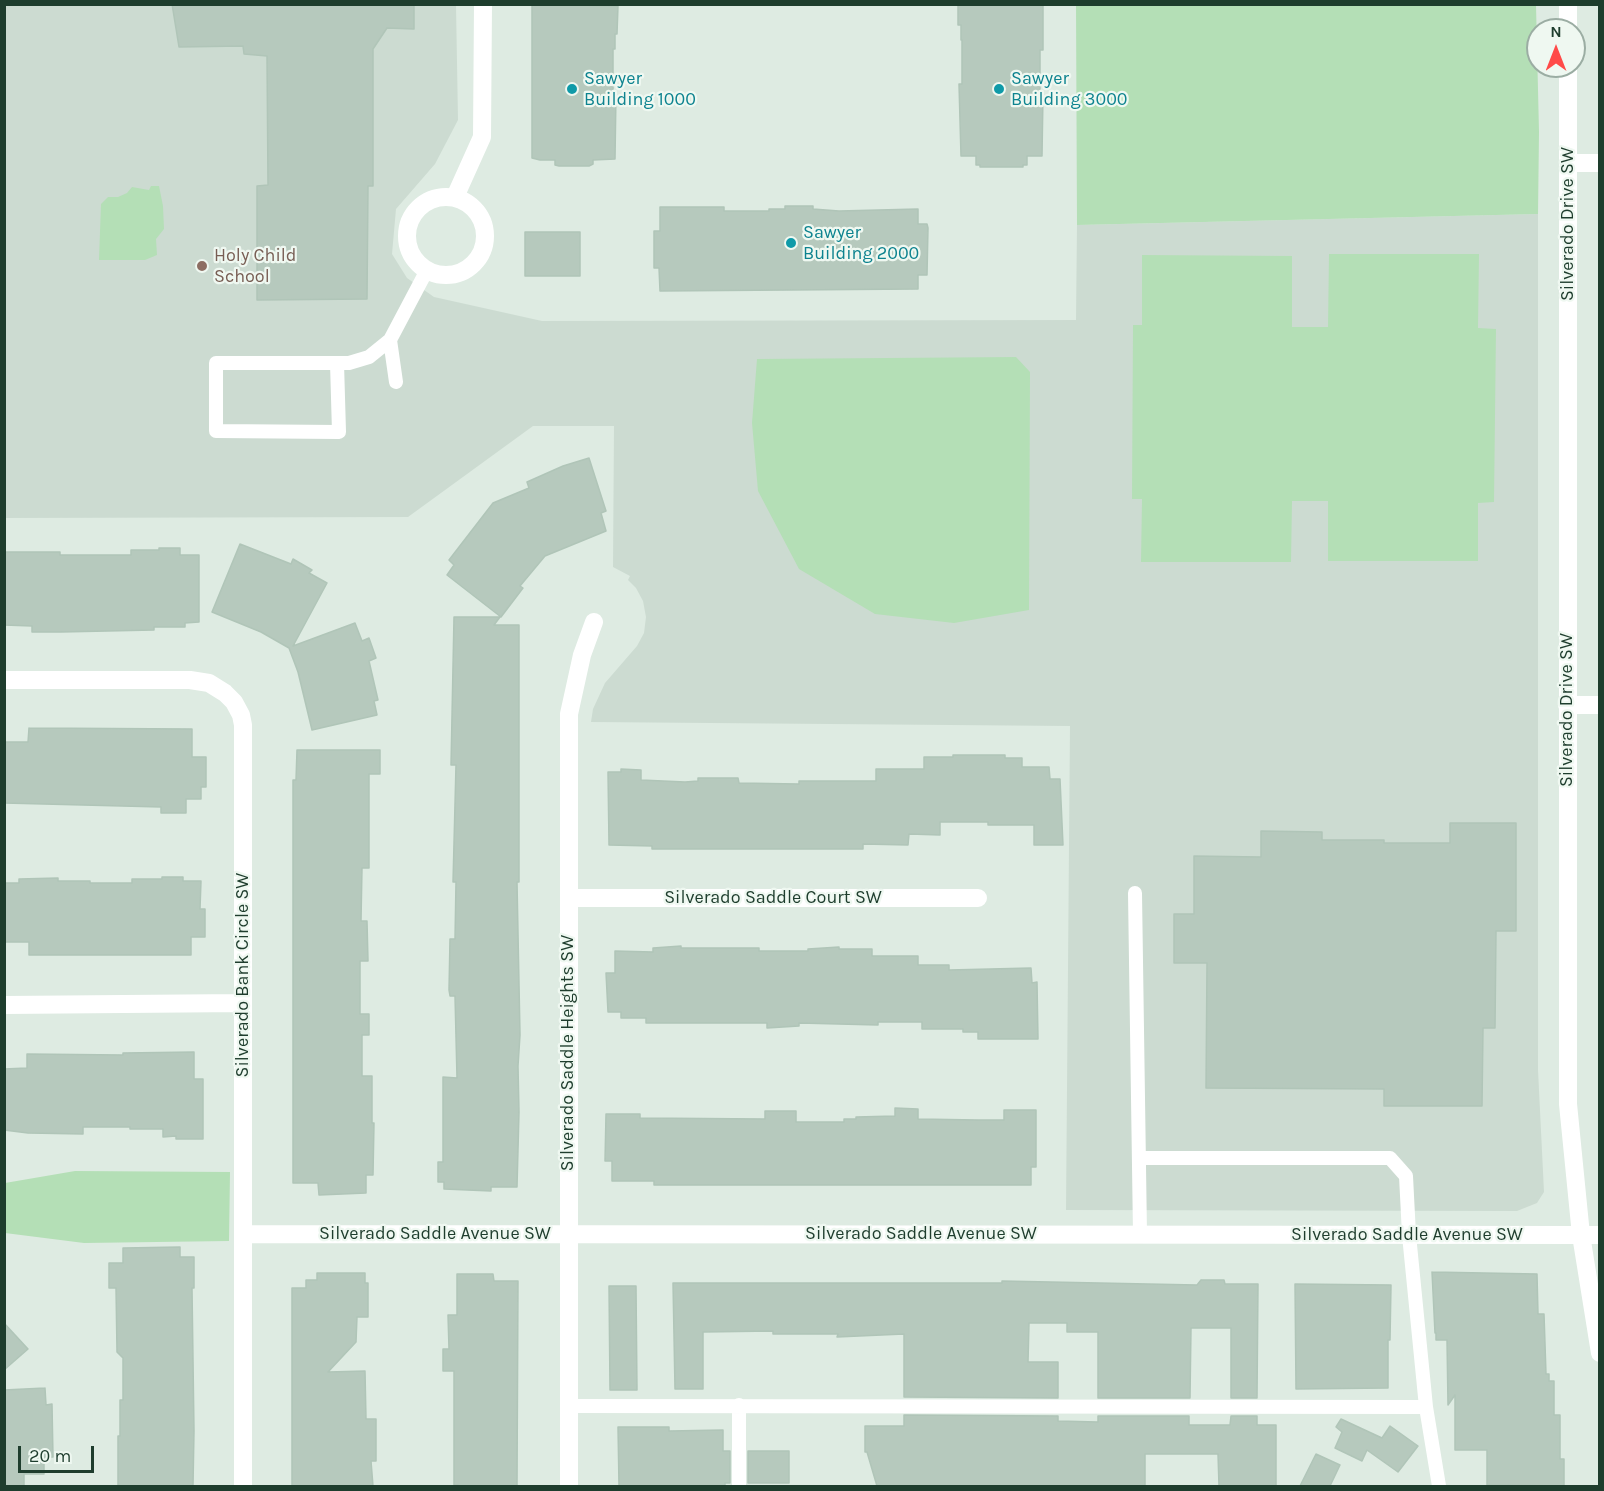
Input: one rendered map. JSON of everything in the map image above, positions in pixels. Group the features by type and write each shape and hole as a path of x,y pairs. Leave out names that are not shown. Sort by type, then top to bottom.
{"street":[{"path":"455,197 482,137 483,4"},
{"name":"Silverado Drive SW","path":"1568,78 1568,1104 1581,1235 1599,1353"},
{"path":"1568,163 1599,163"},
{"path":"442,196 455,197 467,202 477,211 486,234 484,247 478,259 469,268 457,274 444,275 427,270 420,266 407,243 407,230 411,218 419,207 442,196"},
{"name":"Silverado Saddle Heights SW","path":"569,1486 569,714 582,655 594,622"},
{"name":"Silverado Bank Circle SW","path":"4,680 190,680 209,683 234,702 243,725 243,1486"},
{"path":"1567,705 1599,705"},
{"name":"Silverado Saddle Court SW","path":"568,898 978,898"},
{"path":"4,1005 243,1003"},
{"name":"Silverado Saddle Avenue SW","path":"243,1234 1599,1235"}],"lane":[{"path":"337,363 339,432 216,431 216,363 337,363 349,363 369,357 390,340 427,270"},
{"path":"390,340 396,382"},
{"path":"1135,893 1140,1234"},
{"path":"1140,1158 1390,1158 1406,1176 1409,1235 1426,1407 1438,1486"},
{"path":"739,1405 739,1486"},
{"path":"568,1406 1426,1407"}],"shaded area":[{"path":"4,5 456,5 458,120 435,164 396,209 392,254 407,278 434,297 542,321 1076,320 1077,225 1538,214 1538,1070 1544,1192 1537,1203 1517,1211 1066,1210 1070,726 591,722 593,709 605,683 637,646 644,633 646,617 643,601 636,588 628,580 630,576 613,567 614,426 533,426 408,517 5,518"}],"green space":[{"path":"1076,5 1536,5 1536,18 1526,18 1526,78 1538,78 1538,214 1077,225"},
{"path":"151,186 159,186 163,206 164,229 156,239 157,255 145,260 99,260 101,204 108,197 118,197 127,193 132,187 149,190"},
{"path":"1329,254 1479,254 1478,328 1496,329 1494,502 1478,503 1478,561 1328,561 1328,501 1292,501 1291,562 1141,562 1142,499 1132,499 1133,325 1142,325 1142,255 1292,256 1292,327 1328,327"},
{"path":"1016,357 1030,372 1029,610 954,623 875,614 799,569 758,491 752,423 757,359"},
{"path":"75,1171 230,1172 229,1241 84,1243 5,1233 5,1183"}],"building":[{"path":"172,4 414,4 414,29 387,28 373,49 373,186 368,186 367,299 257,300 257,186 268,185 267,56 244,54 243,46 179,47"},
{"name":"Sawyer Building 1000","path":"535,4 618,6 617,34 615,34 615,49 613,49 613,94 616,94 615,159 593,160 593,164 589,166 559,166 555,165 555,160 532,158 532,6"},
{"name":"Sawyer Building 3000","path":"958,4 1043,4 1043,50 1040,50 1040,95 1043,95 1042,156 1027,156 1027,165 1023,167 980,167 976,165 976,156 961,156 959,84 962,84 962,40 961,25 958,25"},
{"name":"Sawyer Building 2000","path":"785,206 813,206 813,209 839,211 918,209 918,224 927,224 928,228 927,275 918,275 918,289 660,291 659,268 654,268 654,231 660,231 660,207 724,207 724,211 769,211 769,209 785,209"},
{"path":"525,232 580,232 580,276 525,276"},
{"path":"589,458 606,511 601,513 606,531 545,556 520,586 523,588 501,617 447,575 454,565 449,560 493,503 529,488 527,482 563,466"},
{"path":"240,544 291,564 293,559 312,570 309,573 327,583 293,646 355,623 362,641 369,638 376,658 369,661 378,700 374,701 377,715 312,730 298,672 289,648 261,632 212,612"},
{"path":"159,548 180,548 180,555 199,555 199,622 185,623 185,627 154,627 154,630 61,632 32,632 32,626 4,625 4,552 131,555 131,550 159,550"},
{"path":"454,617 500,617 494,625 519,625 519,882 517,882 520,1035 517,1187 491,1187 491,1191 444,1189 444,1182 438,1182 438,1162 443,1162 443,1077 457,1078 455,996 450,996 449,990 450,939 455,939 456,882 453,882 456,765 451,765"},
{"path":"29,728 192,729 192,757 206,757 206,787 201,787 201,799 186,799 186,813 161,813 161,807 4,803 4,742 28,742"},
{"path":"297,750 380,750 380,774 369,774 369,868 362,868 361,921 367,921 368,961 360,961 360,1014 369,1014 369,1035 362,1035 362,1076 372,1076 372,1123 374,1123 373,1175 366,1175 366,1193 319,1195 318,1183 293,1183 293,780 296,780"},
{"path":"953,755 1005,755 1005,758 1022,758 1022,767 1049,767 1050,779 1060,779 1063,845 1034,845 1034,825 940,822 940,835 909,834 908,845 863,844 863,849 652,849 652,846 609,845 608,772 621,772 621,769 641,770 641,780 685,782 698,781 698,778 738,778 739,783 799,784 799,781 876,781 876,769 924,769 924,757 953,757"},
{"path":"1450,823 1516,823 1516,931 1496,931 1495,1028 1483,1028 1482,1106 1384,1106 1384,1089 1206,1088 1207,963 1174,963 1174,914 1194,914 1194,856 1261,857 1261,831 1322,832 1322,840 1450,843"},
{"path":"162,877 183,877 183,881 201,881 200,909 205,909 205,937 191,937 191,955 29,955 29,942 4,942 4,883 19,883 19,879 58,878 58,881 132,883 132,879 162,879"},
{"path":"681,946 681,948 759,948 759,951 808,951 808,949 839,947 839,949 872,949 872,956 918,956 918,965 949,965 949,970 1031,968 1032,983 1037,982 1038,1039 978,1039 978,1032 963,1032 963,1029 922,1029 922,1022 878,1022 878,1025 799,1023 799,1026 767,1028 767,1023 646,1023 646,1018 621,1018 621,1012 608,1012 606,973 615,973 615,951 653,952 653,948"},
{"path":"194,1052 194,1079 203,1079 203,1139 163,1137 163,1129 130,1129 130,1127 83,1127 83,1134 4,1130 4,1069 27,1068 27,1054 123,1055 123,1053"},
{"path":"895,1108 918,1109 918,1119 978,1120 1004,1120 1004,1110 1036,1110 1036,1167 1031,1167 1031,1185 654,1185 654,1181 612,1181 612,1161 605,1161 606,1114 640,1114 640,1118 765,1119 765,1111 796,1111 796,1122 844,1122 844,1119 856,1119 856,1117 895,1116"},
{"path":"180,1247 180,1257 194,1257 194,1288 192,1288 193,1486 118,1486 118,1436 120,1436 120,1400 123,1400 123,1358 117,1352 116,1288 109,1288 109,1263 123,1263 123,1248"},
{"path":"1432,1272 1537,1274 1538,1314 1544,1314 1546,1374 1549,1374 1549,1381 1554,1381 1554,1415 1560,1415 1560,1459 1564,1459 1564,1486 1487,1485 1487,1450 1455,1450 1455,1395 1448,1405 1447,1340 1436,1340"},
{"path":"317,1273 365,1273 365,1283 368,1283 368,1317 357,1317 356,1342 328,1372 365,1371 366,1419 376,1419 376,1461 371,1461 373,1486 292,1486 292,1288 306,1288 306,1280 317,1280"},
{"path":"457,1274 493,1274 494,1281 518,1281 517,1486 454,1485 454,1371 443,1371 443,1349 449,1349 448,1315 457,1315"},
{"path":"1201,1280 1224,1280 1225,1284 1258,1284 1257,1398 1231,1398 1231,1328 1191,1328 1190,1398 1098,1398 1098,1332 1067,1332 1067,1323 1029,1323 1028,1362 1058,1362 1058,1398 904,1397 904,1334 837,1337 838,1334 773,1334 773,1331 703,1332 703,1389 675,1389 673,1283 1002,1283 1002,1281 1197,1285"},
{"path":"1295,1284 1391,1285 1388,1388 1296,1389"},
{"path":"609,1286 636,1286 637,1390 610,1390"},
{"path":"4,1323 28,1349 4,1370"},
{"path":"45,1388 46,1405 52,1404 53,1457 44,1457 44,1474 24,1474 24,1486 4,1486 4,1390"},
{"path":"904,1415 1058,1416 1058,1421 1098,1422 1098,1416 1189,1416 1189,1425 1230,1425 1231,1416 1257,1416 1257,1425 1276,1425 1276,1486 1219,1486 1218,1454 1145,1454 1145,1486 877,1486 867,1452 865,1452 865,1426 904,1426"},
{"path":"1341,1419 1382,1438 1390,1426 1418,1446 1398,1472 1367,1450 1362,1461 1335,1448 1342,1432 1336,1427"},
{"path":"618,1427 669,1427 669,1431 723,1430 723,1451 730,1451 730,1483 725,1483 725,1486 619,1486"},
{"path":"748,1451 789,1451 789,1483 748,1483"},
{"path":"1316,1454 1340,1465 1330,1486 1300,1486"}],"place":[{"name":"Sawyer Building 1000","path":"572,89"},
{"name":"Sawyer Building 3000","path":"999,89"},
{"name":"Sawyer Building 2000","path":"791,243"},
{"name":"Holy Child School","path":"202,266"}]}
